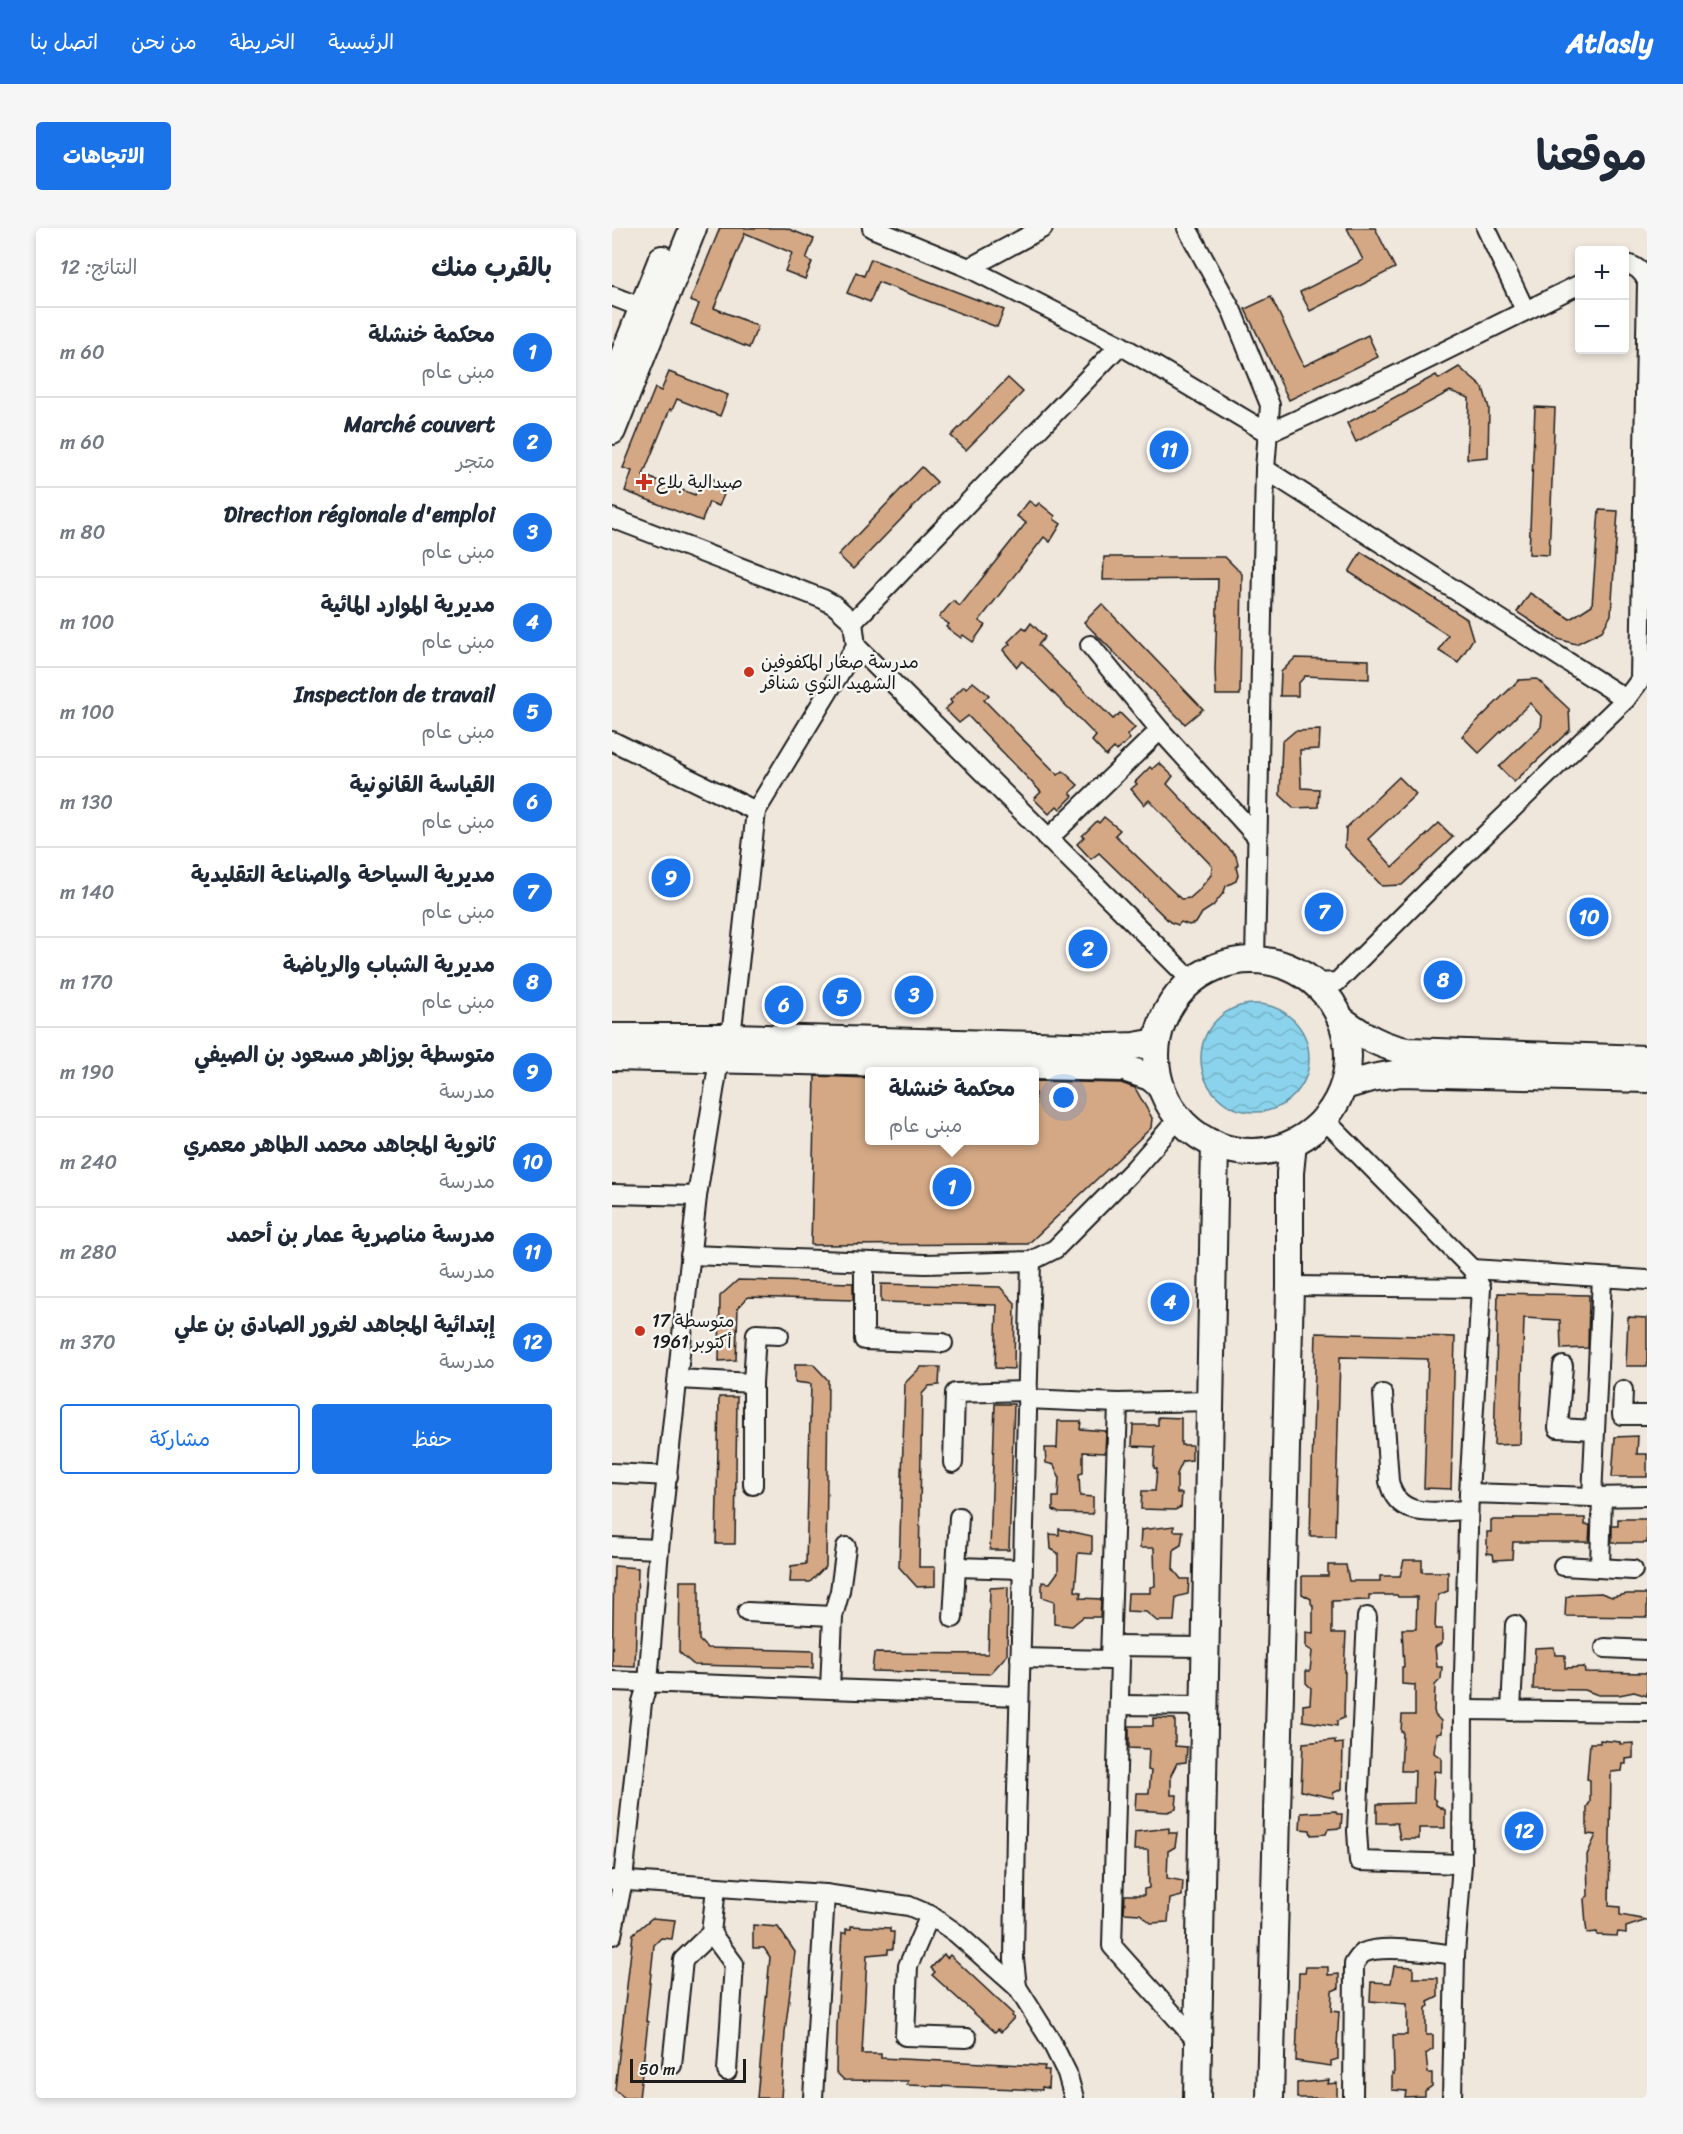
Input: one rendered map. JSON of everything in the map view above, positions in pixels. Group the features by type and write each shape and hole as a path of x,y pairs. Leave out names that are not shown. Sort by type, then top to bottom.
{"main road":[{"path":"617,383 669,268 674,228"},
{"path":"612,431 617,383 643,308 693,228"},
{"path":"1255,960 1277,963 1298,971 1316,983 1331,999 1342,1020 1348,1043 1348,1068 1344,1086 1325,1120 1293,1143 1268,1151 1241,1151 1215,1144 1196,1134 1179,1118 1168,1103 1160,1085 1156,1066 1157,1042 1161,1025 1179,993 1211,969 1233,962 1255,960"},
{"path":"1342,1020 1377,1043 1408,1050 1647,1059"},
{"path":"612,1037 731,1037 1109,1047 1157,1042"},
{"path":"612,1057 1124,1068 1150,1077 1160,1085"},
{"path":"1344,1086 1400,1073 1647,1079"},
{"path":"1270,2098 1290,1286 1290,1173 1293,1143"},
{"path":"1197,2098 1215,1144"}],"street":[{"path":"872,228 969,268 1120,345 1268,433"},
{"path":"969,268 1044,228"},
{"path":"1187,228 1232,311 1270,405 1265,469 1255,960"},
{"path":"1486,228 1525,310"},
{"path":"1316,983 1337,982 1456,862 1626,699 1640,680 1647,282 1643,272 1629,265"},
{"path":"1268,433 1390,378 1575,286"},
{"path":"612,296 643,308"},
{"path":"853,622 1120,345"},
{"path":"1265,469 1626,699"},
{"path":"612,518 834,605 853,622 856,646 1192,981"},
{"path":"1090,645 1160,730 1257,837"},
{"path":"612,1935 642,1702 648,1682 659,1549 697,1196 719,1060 731,1037 756,811 856,646"},
{"path":"1048,839 1160,730"},
{"path":"612,741 756,811"},
{"path":"690,1256 925,1264 1031,1261 1055,1249 1142,1161 1179,1118"},
{"path":"1325,1120 1472,1269 1480,1288 1468,1502 1462,1864 1455,1955 1452,2098"},
{"path":"612,1194 697,1196"},
{"path":"1017,1987 1014,1959 1018,1696 1031,1261"},
{"path":"864,1262 864,1340 943,1343"},
{"path":"1472,1269 1647,1280"},
{"path":"1600,1568 1595,1430 1602,1278"},
{"path":"1290,1286 1480,1288"},
{"path":"753,1485 753,1383 756,1334 779,1335"},
{"path":"1563,1366 1558,1428 1595,1430"},
{"path":"678,1379 753,1383"},
{"path":"1623,1390 1622,1415 1647,1415"},
{"path":"953,1463 955,1393 1027,1395 1118,1403 1211,1401"},
{"path":"1383,1394 1391,1491 1406,1508 1416,1511 1468,1502 1647,1496"},
{"path":"1118,1403 1115,1653 1119,1705 1112,1946 1198,2042"},
{"path":"612,1473 668,1476"},
{"path":"953,1618 959,1517"},
{"path":"612,1547 659,1549"},
{"path":"830,1689 833,1616 840,1591 846,1547"},
{"path":"1563,1566 1633,1570"},
{"path":"956,1567 1022,1569"},
{"path":"747,1612 833,1616"},
{"path":"1367,1617 1357,1831 1359,1861 1462,1864"},
{"path":"1511,1711 1515,1625"},
{"path":"1020,1658 1206,1647"},
{"path":"1605,1648 1647,1650"},
{"path":"612,1681 1018,1696"},
{"path":"1119,1705 1205,1706"},
{"path":"1463,1710 1647,1712"},
{"path":"618,1880 825,1894 909,1906 930,1916 956,1934 1017,1987 1052,2041 1067,2073 1074,2098"},
{"path":"672,2066 683,1960 711,1934 716,1888"},
{"path":"813,2098 825,1894"},
{"path":"930,1916 908,1966 904,2036 967,2038"},
{"path":"711,1934 734,1964 727,2071"},
{"path":"1353,2098 1354,1964 1363,1954 1386,1950 1455,1955"}],"water":[{"path":"1255,1004 1276,1008 1293,1020 1305,1037 1309,1058 1305,1079 1293,1096 1276,1108 1255,1112 1234,1108 1217,1096 1205,1079 1201,1058 1205,1037 1217,1020 1234,1008"}],"building":[{"path":"720,228 786,228 814,239 806,259 812,262 805,279 785,271 792,253 745,233 714,308 758,326 749,348 691,324 699,304 690,301"},
{"path":"1347,228 1375,228 1395,268 1310,311 1300,292 1363,260"},
{"path":"871,259 1004,310 997,327 878,282 870,302 847,293 856,272 864,276"},
{"path":"1271,297 1304,366 1368,335 1378,357 1289,400 1245,309"},
{"path":"1459,367 1483,388 1489,408 1488,457 1467,459 1469,398 1450,391 1356,442 1347,423 1436,375 1439,379"},
{"path":"669,372 728,395 720,416 677,399 672,410 670,409 643,475 695,495 699,484 702,485 706,476 728,485 719,506 709,502 702,521 625,491 632,471 623,468 655,388 661,391"},
{"path":"1008,378 1023,392 966,450 951,436"},
{"path":"1535,407 1555,408 1549,555 1529,554"},
{"path":"922,467 937,482 853,569 838,555"},
{"path":"1029,501 1036,506 1039,503 1061,524 1050,542 1044,537 979,621 985,625 973,642 963,635 961,638 946,627 949,624 939,617 953,601 960,606 1026,523 1017,516"},
{"path":"1599,510 1618,511 1611,615 1602,631 1576,644 1558,639 1517,612 1530,593 1570,619 1592,605"},
{"path":"1361,552 1467,619 1473,639 1458,663 1439,651 1448,635 1349,572"},
{"path":"1104,557 1225,557 1242,574 1240,695 1216,695 1218,579 1103,580"},
{"path":"1102,604 1203,709 1185,724 1084,622"},
{"path":"1031,623 1045,637 1038,645 1113,719 1120,713 1135,728 1127,735 1130,739 1116,751 1114,748 1106,756 1092,741 1096,736 1022,661 1017,667 1003,650 1023,627 1026,630"},
{"path":"1295,658 1369,660 1369,679 1305,676 1298,684 1298,696 1280,696 1281,672"},
{"path":"1537,679 1569,709 1570,730 1514,782 1499,767 1541,727 1542,717 1530,703 1479,753 1462,736 1519,680"},
{"path":"973,682 989,695 984,700 1058,775 1063,771 1078,785 1070,793 1073,796 1060,809 1057,806 1049,814 1034,799 1041,792 968,716 959,723 945,709 952,703 950,700 964,686 967,688"},
{"path":"1320,730 1319,749 1300,750 1301,788 1319,789 1318,807 1294,808 1280,795 1282,742 1295,731"},
{"path":"1159,763 1173,776 1167,784 1236,856 1238,864 1236,881 1226,886 1213,906 1202,913 1196,923 1189,925 1170,922 1099,853 1091,859 1077,844 1097,821 1099,823 1104,817 1120,830 1115,835 1181,899 1190,898 1198,891 1211,875 1212,866 1149,800 1144,805 1131,789 1150,767 1152,769"},
{"path":"1399,777 1416,794 1368,839 1393,867 1439,823 1453,837 1402,885 1382,886 1345,847 1346,828"},
{"path":"815,1076 865,1078 865,1145 1039,1145 1039,1081 1121,1083 1135,1088 1152,1118 1151,1128 1028,1244 811,1245"},
{"path":"738,1280 853,1283 853,1300 748,1297 738,1308 736,1360 719,1361 720,1296"},
{"path":"881,1284 1000,1287 1015,1303 1014,1369 995,1368 997,1305 881,1302"},
{"path":"1498,1293 1589,1295 1588,1348 1561,1349 1560,1320 1524,1318 1520,1444 1494,1445"},
{"path":"1628,1317 1647,1318 1647,1366 1626,1366"},
{"path":"1316,1333 1455,1337 1451,1489 1424,1488 1428,1359 1340,1357 1335,1536 1310,1536"},
{"path":"795,1364 813,1364 828,1380 826,1566 810,1582 790,1582 791,1566 806,1564 811,1384 795,1382"},
{"path":"921,1367 940,1367 939,1385 929,1386 922,1394 919,1567 935,1567 935,1586 917,1587 899,1567 905,1383"},
{"path":"719,1397 737,1397 735,1544 716,1544"},
{"path":"995,1404 1014,1404 1009,1550 990,1550"},
{"path":"1158,1417 1181,1418 1181,1445 1192,1445 1192,1460 1183,1461 1177,1474 1177,1493 1182,1493 1181,1507 1175,1510 1141,1509 1142,1491 1155,1491 1157,1469 1154,1468 1155,1447 1132,1446 1133,1425 1158,1425"},
{"path":"1058,1421 1081,1421 1080,1429 1106,1431 1105,1453 1083,1452 1083,1473 1079,1474 1080,1496 1093,1497 1093,1514 1059,1513 1053,1510 1053,1497 1058,1497 1059,1477 1054,1465 1046,1463 1045,1448 1057,1448"},
{"path":"1638,1436 1637,1454 1647,1454 1647,1477 1612,1477 1615,1437"},
{"path":"1514,1518 1585,1518 1585,1525 1590,1525 1589,1542 1513,1542 1512,1559 1494,1560 1493,1554 1487,1553 1487,1532 1491,1532 1491,1520 1514,1520"},
{"path":"1618,1519 1647,1519 1647,1543 1612,1543 1612,1526 1618,1526"},
{"path":"1174,1526 1174,1531 1183,1531 1181,1545 1174,1549 1173,1569 1181,1579 1189,1579 1188,1594 1176,1597 1174,1621 1157,1621 1146,1612 1127,1611 1128,1593 1150,1593 1150,1587 1155,1586 1154,1548 1140,1548 1141,1530"},
{"path":"1059,1529 1092,1536 1092,1554 1078,1553 1075,1591 1081,1592 1080,1598 1101,1599 1100,1617 1083,1617 1072,1626 1054,1624 1054,1601 1042,1597 1042,1582 1050,1583 1058,1572 1058,1553 1051,1549 1050,1534 1059,1535"},
{"path":"1404,1560 1422,1560 1422,1572 1448,1572 1448,1591 1438,1595 1436,1602 1435,1629 1442,1629 1442,1643 1435,1647 1437,1667 1442,1667 1441,1679 1435,1685 1434,1710 1435,1715 1441,1721 1441,1733 1436,1734 1434,1753 1441,1758 1441,1772 1434,1771 1433,1798 1436,1805 1445,1810 1445,1828 1419,1828 1419,1839 1400,1839 1397,1823 1377,1823 1377,1804 1414,1803 1415,1771 1401,1771 1402,1715 1415,1715 1415,1685 1402,1684 1402,1667 1404,1667 1402,1629 1416,1629 1417,1597 1369,1595 1369,1600 1332,1601 1332,1633 1346,1633 1344,1718 1337,1721 1337,1726 1303,1721 1303,1705 1310,1704 1311,1688 1306,1683 1306,1671 1310,1671 1312,1651 1306,1647 1306,1632 1313,1633 1313,1606 1311,1599 1302,1594 1302,1576 1328,1576 1328,1565 1346,1565 1349,1581 1380,1581 1380,1576 1400,1576"},
{"path":"614,1566 638,1568 635,1667 612,1666"},
{"path":"680,1581 699,1581 699,1640 707,1648 813,1651 813,1668 694,1665 679,1652"},
{"path":"1008,1587 1007,1655 990,1674 872,1671 874,1653 988,1654 990,1588"},
{"path":"1601,1593 1612,1597 1647,1594 1647,1617 1565,1616 1566,1597 1576,1594"},
{"path":"1554,1647 1555,1655 1565,1655 1565,1668 1584,1667 1585,1672 1647,1673 1647,1696 1634,1692 1598,1695 1585,1690 1533,1689 1535,1648"},
{"path":"1153,1718 1175,1719 1175,1746 1187,1747 1186,1762 1177,1763 1171,1775 1171,1795 1177,1795 1176,1809 1168,1812 1135,1810 1136,1793 1149,1793 1151,1771 1148,1770 1149,1749 1129,1748 1129,1726 1153,1726"},
{"path":"1335,1740 1335,1744 1343,1743 1342,1789 1333,1793 1334,1798 1301,1791 1303,1743"},
{"path":"1600,1740 1620,1742 1620,1744 1633,1743 1633,1758 1626,1759 1622,1771 1611,1772 1609,1906 1620,1907 1620,1915 1647,1920 1626,1927 1626,1933 1618,1932 1617,1936 1597,1935 1597,1932 1587,1933 1586,1925 1584,1899 1588,1896 1587,1855 1596,1835 1587,1834 1590,1780 1587,1779 1590,1743 1600,1743"},
{"path":"1336,1811 1337,1814 1342,1814 1341,1828 1328,1829 1326,1834 1311,1835 1310,1830 1300,1829 1301,1813"},
{"path":"1169,1828 1169,1833 1177,1833 1175,1847 1168,1851 1167,1878 1183,1881 1182,1896 1170,1899 1168,1922 1151,1923 1140,1914 1124,1913 1125,1895 1144,1895 1144,1889 1149,1888 1148,1850 1134,1850 1135,1832"},
{"path":"652,1918 675,1920 672,1939 661,1938 654,1945 639,2098 625,2098 615,2090 633,1934"},
{"path":"753,1925 778,1927 795,1952 785,2032 781,2098 757,2098 770,1957 764,1948 753,1948"},
{"path":"851,1926 890,1928 890,1932 894,1932 893,1949 888,1949 888,1953 867,1955 862,2054 881,2054 881,2058 1045,2066 1044,2070 1049,2070 1048,2088 1042,2087 1042,2090 907,2085 908,2081 844,2080 836,2072 837,2026 842,1933 846,1933 846,1929 851,1929"},
{"path":"944,1954 947,1958 950,1955 1013,2014 1011,2016 1014,2018 1001,2032 998,2029 995,2032 932,1975 935,1972 931,1968"},
{"path":"1394,1966 1413,1967 1413,1978 1438,1978 1438,1997 1428,2002 1429,2006 1426,2008 1426,2035 1433,2035 1433,2049 1426,2054 1428,2073 1432,2073 1432,2086 1425,2091 1425,2096 1405,2097 1406,2091 1392,2090 1393,2035 1407,2035 1407,2004 1370,2001 1371,1982 1391,1983"},
{"path":"1306,1967 1328,1967 1328,1975 1339,1974 1339,1988 1332,1991 1331,2011 1339,2012 1338,2059 1331,2061 1331,2066 1296,2061 1299,1973 1305,1973"},
{"path":"1329,2080 1328,2084 1337,2083 1337,2098 1297,2098 1297,2083"}],"place":[{"name":"مدرسة مناصرية عمار بن أحمد","path":"1169,450"},
{"name":"صيدالية بلاع","path":"644,482"},
{"name":"مدرسة صغار المكفوفين الشهيد النوي شناقر","path":"749,672"},
{"name":"متوسطة بوزاهر مسعود بن الصيفي","path":"671,878"},
{"name":"مديرية السياحة والصناعة التقليدية","path":"1324,912"},
{"name":"ثانوية المجاهد محمد الطاهر معمري","path":"1589,917"},
{"name":"Marché couvert","path":"1088,949"},
{"name":"مديرية الشباب والرياضة","path":"1443,980"},
{"name":"Direction régionale d'emploi","path":"914,995"},
{"name":"Inspection de travail","path":"842,997"},
{"name":"القياسة القانونية","path":"784,1005"},
{"name":"محكمة خنشلة","path":"952,1187"},
{"name":"مديرية الموارد المائية","path":"1170,1302"},
{"name":"متوسطة 17 أكتوبر 1961","path":"640,1331"},
{"name":"إبتدائية المجاهد لغرور الصادق بن علي","path":"1524,1831"}]}
